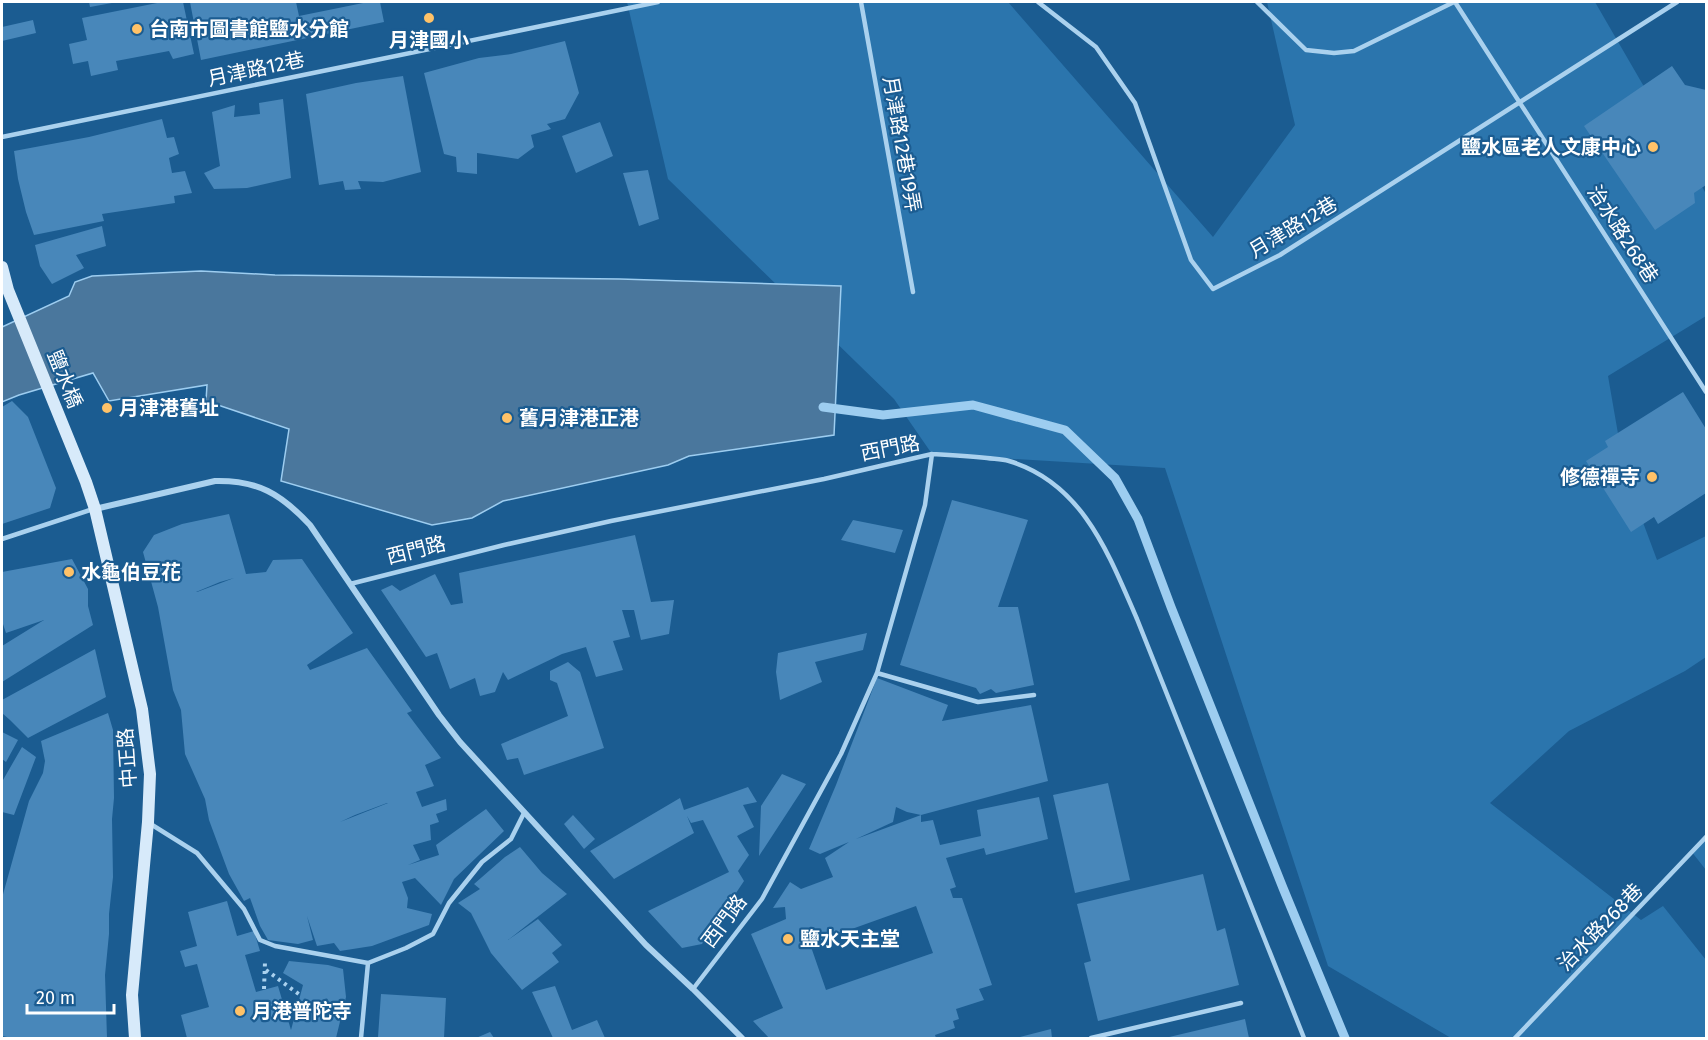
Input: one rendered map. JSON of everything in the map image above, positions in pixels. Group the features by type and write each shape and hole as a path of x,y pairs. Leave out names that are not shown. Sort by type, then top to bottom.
{"street":[{"name":"鹽水橋","path":"2,267 5,293 86,482"},
{"path":"95,509 215,481 246,483 281,497 310,525 460,742 646,945 742,1038"},
{"name":"中正路","path":"86,482 95,509 142,709 150,774 148,822 132,995 135,1038"}],"lane":[{"name":"月津路12巷","path":"2,137 658,2"},
{"name":"月津路12巷19弄","path":"861,2 913,292"},
{"name":"月津路12巷","path":"1038,2 1096,47 1135,103 1191,260 1213,289 1280,255 1677,2"},
{"path":"1257,2 1306,50 1334,53 1354,51 1455,2"},
{"name":"治水路268巷","path":"1455,2 1707,392"},
{"path":"932,454 1008,460 1043,475 1066,493 1086,517 1109,555 1137,619 1304,1038"},
{"name":"西門路","path":"350,584 611,521 824,479 932,454 925,505 877,673 841,754 762,899 693,989"},
{"path":"2,538 95,509"},
{"path":"877,673 978,702 1034,695"},
{"path":"148,822 197,853 244,909 260,940 275,946 368,963 434,934 449,903 482,862 511,839 524,813"},
{"name":"治水路268巷","path":"1515,1038 1707,837"},
{"path":"361,1038 368,963"},
{"path":"1091,1038 1241,1003"}],"path":[{"path":"264,989 266,962 275,946"},
{"path":"265,970 300,996"}],"shaded area":[{"path":"627,2 1008,2 1213,237 1295,125 1267,2 1595,2 1706,192 1706,316 1608,376 1625,474 1657,560 1706,536 1706,657 1685,671 1569,731 1490,803 1641,920 1663,906 1706,960 1706,1038 1451,1038 1328,966 1165,468 932,454 894,399 668,179"},
{"path":"201,271 275,275 620,279 841,286 834,435 689,456 668,465 503,501 472,518 432,525 281,481 289,429 206,401 207,385 109,401 93,373 2,402 2,327 69,296 75,282 92,276"},
{"path":"1706,839 1706,870 1691,851"}],"building":[{"path":"89,2 112,2 112,3 90,7"},
{"name":"台南市圖書館鹽水分館","path":"162,2 183,2 194,54 173,59 169,51 116,61 118,70 91,76 88,61 73,64 69,44 87,40 82,18"},
{"path":"190,2 296,2 299,16 368,2 380,2 384,22 201,60"},
{"path":"33,20 36,33 2,41 2,27"},
{"path":"565,41 579,93 565,119 547,124 551,129 531,135 534,147 518,159 477,153 477,174 457,172 456,157 444,154 424,73 479,58 511,54"},
{"name":"鹽水區老人文康中心","path":"1672,66 1685,85 1706,90 1706,185 1694,193 1695,203 1655,230 1584,126"},
{"path":"403,76 421,172 383,182 358,181 361,189 345,190 343,181 319,185 306,94"},
{"path":"283,99 291,178 247,188 214,189 204,173 220,166 212,112 235,105 234,117 260,114 259,103"},
{"path":"162,119 167,138 174,137 179,154 169,158 172,173 185,171 192,193 174,196 175,203 102,214 104,221 34,235 18,179 14,151 89,137"},
{"path":"600,122 613,156 576,173 562,136"},
{"path":"648,170 659,219 639,226 623,173"},
{"path":"102,226 106,246 76,255 84,268 52,284 40,266 35,245"},
{"name":"修德禪寺","path":"1683,392 1706,429 1706,493 1658,524 1654,517 1631,532 1586,461 1608,447 1605,441"},
{"path":"12,401 28,417 56,488 50,508 2,524 2,407"},
{"path":"952,500 1028,520 998,607 1018,607 1034,685 996,693 991,689 980,694 976,688 900,665"},
{"path":"229,514 246,574 266,572 273,560 302,559 353,633 307,665 310,670 367,648 412,711 407,713 441,758 425,765 434,786 416,792 422,807 446,799 447,810 436,814 439,822 430,825 431,840 413,845 420,860 408,865 439,855 436,845 486,809 504,831 454,879 441,905 415,878 402,882 408,898 407,908 432,914 429,925 372,946 340,951 334,943 317,946 307,916 313,940 298,944 268,940 260,926 250,898 244,901 229,874 209,820 205,799 185,754 181,710 173,690 158,607 143,552 154,535 182,524","holes":["234,578 197,592 196,592 220,582","388,803 340,822 355,815"]},
{"path":"853,520 903,530 895,553 841,540"},
{"path":"635,535 651,602 674,600 669,634 641,640 634,610 622,610 630,637 613,641 623,670 596,677 586,647 562,654 508,680 503,672 495,692 480,696 475,678 450,689 437,653 426,657 381,590 392,585 400,591 435,574 451,605 463,603 459,573"},
{"path":"72,559 88,589 88,606 93,625 2,682 2,646 44,620 6,633 2,621 2,572"},
{"path":"867,633 863,650 815,662 822,682 780,700 776,672 778,653"},
{"path":"95,649 106,697 28,738 2,713 2,700"},
{"path":"568,662 580,672 604,748 524,775 518,758 507,760 501,744 568,716 557,683 550,680 550,671"},
{"path":"877,678 948,705 942,721 1031,705 1048,781 921,815 921,822 933,820 940,845 981,836 977,810 1039,797 1048,839 986,855 984,848 946,858 956,887 950,889 953,898 962,898 992,985 979,989 984,1000 956,1009 959,1019 953,1021 955,1028 935,1035 936,1038 769,1038 753,1021 783,1008 751,934 786,919 785,907 773,908 790,882 801,889 833,877 825,858 849,842 820,854 809,849","holes":["896,807 921,815 856,839 893,822","916,906 933,953 826,990 810,944"]},
{"path":"108,713 113,730 114,798 113,877 105,975 107,1038 12,1038 2,1036 2,898 29,801 43,773 45,761 41,741"},
{"path":"2,732 18,740 6,762 2,759"},
{"path":"22,747 36,757 14,815 2,812 2,779"},
{"path":"782,774 806,784 759,856 761,806"},
{"path":"1108,783 1130,880 1075,893 1053,795"},
{"path":"748,787 757,802 743,805 754,827 737,836 749,855 738,871 744,881 702,944 682,948 648,911 729,872 703,820 691,823 687,816 694,833 614,879 590,851 680,798 684,810"},
{"path":"573,815 595,839 584,849 564,824"},
{"path":"520,847 542,873 567,894 508,940 538,919 562,945 552,953 559,962 522,990 491,953 471,913 458,903 480,889 474,884"},
{"path":"1203,874 1217,931 1225,928 1239,985 1098,1021 1084,963 1091,961 1077,904"},
{"path":"227,901 237,936 254,931 260,951 245,955 256,992 278,986 291,1030 303,985 283,973 289,961 343,969 346,997 336,1038 187,1038 181,1015 209,1007 197,964 185,967 180,951 197,946 188,912"},
{"path":"555,986 572,1030 597,1020 605,1038 553,1038 532,992"},
{"path":"381,994 446,998 444,1038 378,1037"},
{"path":"1245,1019 1249,1038 1165,1038"},
{"path":"1051,1029 1052,1038 1016,1038"},
{"path":"490,1032 494,1038 476,1038"}],"waterway":[{"path":"823,407 883,415 973,405 1065,430 1115,478 1138,519 1283,888 1345,1038"}],"place":[{"name":"月津國小","path":"429,18"},
{"name":"台南市圖書館鹽水分館","path":"137,29"},
{"name":"鹽水區老人文康中心","path":"1653,147"},
{"name":"月津港舊址","path":"107,408"},
{"name":"舊月津港正港","path":"507,418"},
{"name":"修德禪寺","path":"1652,477"},
{"name":"水龜伯豆花","path":"69,572"},
{"name":"鹽水天主堂","path":"788,939"},
{"name":"月港普陀寺","path":"240,1011"}]}
